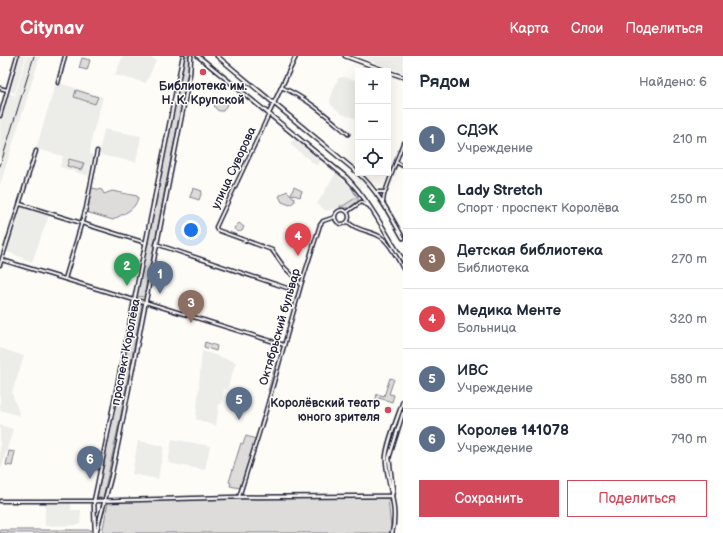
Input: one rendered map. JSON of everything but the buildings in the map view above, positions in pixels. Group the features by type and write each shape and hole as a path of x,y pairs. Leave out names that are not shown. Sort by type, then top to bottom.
{"main road":[{"name":"проспект Королёва","path":"96,533 94,501 183,56"},
{"name":"проспект Королёва","path":"96,533 114,465 190,74 191,56"},
{"path":"198,56 346,176 371,207 403,260"},
{"path":"217,56 355,170"},
{"path":"269,113 296,56"},
{"path":"345,56 379,68"},
{"path":"391,72 403,77"},
{"path":"361,176 367,181 383,203 403,238"},
{"path":"392,533 394,522 392,496 388,479 386,457 403,402"},
{"path":"392,496 393,491 389,458 403,413"},
{"path":"94,501 239,497 392,496"},
{"path":"94,515 100,516 102,513"}],"street":[{"path":"0,116 17,56"},
{"path":"58,83 65,56"},
{"path":"281,87 297,93 348,134"},
{"path":"0,88 8,90"},
{"name":"улица Суворова","path":"269,113 216,227 217,230 272,250 277,258 300,282 301,285"},
{"path":"383,203 384,192 403,143"},
{"path":"0,265 36,151"},
{"path":"65,279 82,222 97,151"},
{"path":"396,162 403,166"},
{"path":"375,192 384,192"},
{"path":"361,193 361,202"},
{"path":"361,202 371,207"},
{"path":"348,212 361,202"},
{"path":"20,204 146,243"},
{"path":"348,212 345,210 339,210 335,217 340,224 348,222"},
{"path":"348,212 350,218 348,222"},
{"name":"Октябрьский бульвар","path":"239,497 266,412 301,285 320,225 323,221 335,217"},
{"path":"348,222 356,228 380,236 385,240 403,269"},
{"path":"156,244 287,288"},
{"path":"2,260 284,345"},
{"path":"0,501 94,501"}],"shaded area":[{"path":"20,56 26,56 15,93 9,91"},
{"path":"27,56 40,56 0,185 0,121 8,93 14,95 13,102"},
{"path":"123,56 148,56 156,60 146,83 115,75"},
{"path":"184,56 189,56 188,71 144,297 136,296"},
{"path":"359,56 403,56 403,73 391,68"},
{"path":"82,58 90,60 87,70 79,68"},
{"path":"344,77 355,80 355,118 342,114 331,105 330,100 338,78"},
{"path":"56,82 103,97 92,137 90,154 93,156 88,176 60,167 63,156 36,149"},
{"path":"76,90 98,97 95,104 74,97"},
{"path":"218,97 227,105 223,111 216,109 214,105 214,98"},
{"path":"104,129 141,136 136,162 99,155"},
{"path":"295,138 322,159 317,166 290,144"},
{"path":"69,159 84,163 81,170 67,166"},
{"path":"336,173 356,192 359,197 358,201 349,208 340,207 326,211 317,204"},
{"path":"294,187 302,191 300,197 291,194"},
{"path":"351,187 358,194 358,201 349,208 340,208 340,206 343,206 357,197"},
{"path":"92,188 102,190 104,194 112,191 137,196 138,198 131,209 113,220 86,212 85,208 89,206 88,190"},
{"path":"193,188 202,191 199,200 190,197"},
{"path":"287,191 295,201 290,205 282,202 279,196"},
{"path":"22,207 49,215 32,262 6,251"},
{"path":"239,223 244,227 242,231 238,232 234,228"},
{"path":"135,303 142,305 120,419 103,498 97,498"},
{"path":"205,342 217,346 216,351 204,347"},
{"path":"0,348 24,356 12,393 20,416 0,410"},
{"path":"202,351 236,362 227,390 224,389 222,404 219,404 216,426 196,419"},
{"path":"276,362 279,363 271,391 268,391"},
{"path":"390,378 394,379 389,394 394,395 392,402 379,398 378,403 375,402 377,394 384,396"},
{"path":"0,425 13,429 1,469 0,469"},
{"path":"246,436 256,439 240,488 230,486 231,483 229,482 241,443 243,444"},
{"path":"172,439 210,446 205,470 168,463"},
{"path":"138,441 164,446 158,479 132,474"},
{"path":"9,451 15,452 12,466 6,465"},
{"path":"249,498 388,498 391,528 389,533 102,533 108,502"},
{"path":"71,503 71,510 81,510 80,525 45,526 45,504"},
{"path":"0,530 91,530 91,533 0,533"}],"railway":[{"path":"0,166 34,56"}],"place":[{"name":"Библиотека им. Н. К. Крупской","path":"203,72"},
{"name":"Медика Менте","path":"298,256"},
{"name":"Lady Stretch","path":"127,286"},
{"name":"СДЭК","path":"160,294"},
{"name":"Детская библиотека","path":"191,323"},
{"name":"Королёвский театр юного зрителя","path":"388,410"},
{"name":"ИВС","path":"239,420"},
{"name":"Королев 141078","path":"90,479"}]}
